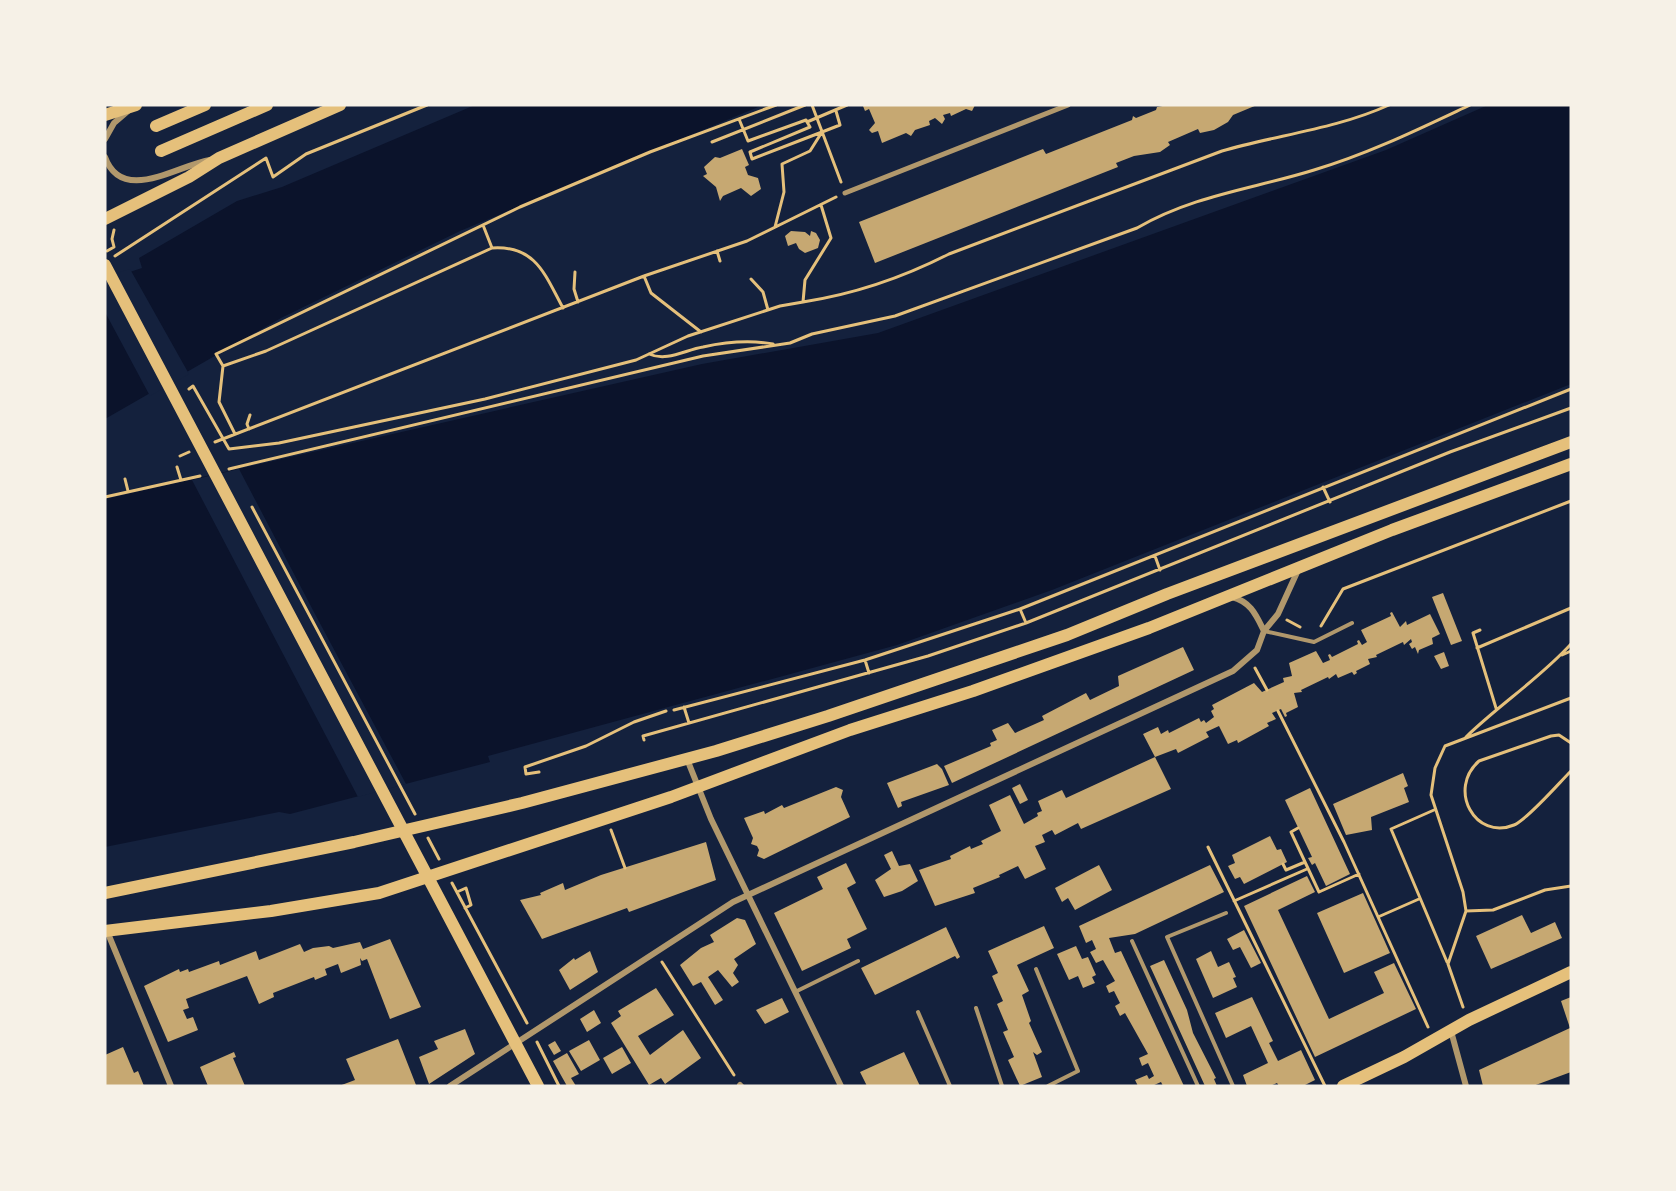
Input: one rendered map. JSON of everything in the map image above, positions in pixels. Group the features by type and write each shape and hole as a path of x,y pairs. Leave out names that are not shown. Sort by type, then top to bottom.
{"main road":[{"path":"105,115 137,105"},
{"path":"156,126 205,105"},
{"path":"161,151 267,105"},
{"path":"105,219 189,177 219,158 340,105"},
{"path":"110,261 538,1086"},
{"path":"105,893 405,831 687,758 828,716 1066,635 1167,594 1571,442"},
{"path":"106,931 271,911 379,893 700,787 850,730 972,692 1138,632 1300,566 1571,464"},
{"path":"1343,1086 1469,1020 1571,972"}],"street":[{"path":"105,139 114,123 137,105"},
{"path":"845,193 1068,105"},
{"path":"105,157 109,167 121,177 141,182 195,162 219,158"},
{"path":"450,1086 747,895 1233,671 1257,650 1264,631 1278,615 1300,566"},
{"path":"1226,595 1241,599 1252,608 1264,631"},
{"path":"687,758 711,819 797,991 841,1086"},
{"path":"106,931 171,1086"},
{"path":"1450,1030 1466,1086"}],"lane":[{"path":"1264,631 1314,642 1352,623"},
{"path":"1226,913 1167,937 1233,1086"},
{"path":"1132,940 1198,1086"},
{"path":"797,991 858,960"},
{"path":"1036,969 1078,1071 1048,1086"},
{"path":"976,1008 1002,1086"},
{"path":"918,1012 950,1086"}],"path":[{"path":"110,261 266,158 273,177 306,154 427,105"},
{"path":"235,434 219,402 223,366 216,354 483,224 650,152 776,105"},
{"path":"711,142 805,105"},
{"path":"222,439 644,276 747,241 845,193 812,105"},
{"path":"740,119 748,141 806,120 807,122 847,105"},
{"path":"206,421 189,389 194,387 229,449 336,432 485,399 636,360 701,332 768,310 843,296 912,272 949,254 1222,151 1358,118 1389,105"},
{"path":"222,470 703,357 778,345 870,319 896,316 1137,228 1157,216 1227,191 1316,170 1375,149 1470,105"},
{"path":"807,122 810,127 750,152 752,159 840,125 836,111"},
{"path":"775,226 784,192 782,164 810,151 822,132"},
{"path":"803,302 805,280 831,238 821,205"},
{"path":"483,224 492,248"},
{"path":"223,366 266,351 492,248 507,247 531,257 540,266 563,308"},
{"path":"717,251 720,261"},
{"path":"575,272 574,289 578,302"},
{"path":"644,276 651,293 701,332"},
{"path":"751,279 763,292 768,310"},
{"path":"649,354 657,358 729,343 758,342 778,345"},
{"path":"674,710 865,660 1020,609 1571,388"},
{"path":"644,741 643,736 928,657 1026,622 1571,408"},
{"path":"249,429 247,424 250,415"},
{"path":"211,431 217,442"},
{"path":"228,463 234,473"},
{"path":"177,467 181,480"},
{"path":"105,496 210,473"},
{"path":"125,479 128,491"},
{"path":"1323,486 1330,501"},
{"path":"1315,635 1343,589 1571,501"},
{"path":"250,504 418,819"},
{"path":"1155,556 1161,570"},
{"path":"1477,648 1571,608"},
{"path":"1020,609 1026,622"},
{"path":"1278,615 1306,630"},
{"path":"1480,630 1473,633 1496,708"},
{"path":"1465,738 1496,708 1528,686 1571,644"},
{"path":"1561,656 1571,651"},
{"path":"1250,657 1267,690"},
{"path":"865,660 869,673"},
{"path":"1448,964 1466,911 1463,892 1434,810 1431,795 1435,768 1445,746 1571,698"},
{"path":"684,707 689,723"},
{"path":"539,772 526,774 525,767 586,746 634,722 666,711"},
{"path":"1278,711 1359,874 1434,1040"},
{"path":"1571,743 1559,735 1551,735 1479,761 1471,768 1463,791 1466,803 1479,819 1504,828 1517,824 1571,771"},
{"path":"1434,810 1391,829 1469,1020"},
{"path":"607,818 625,868"},
{"path":"1298,828 1291,832 1319,892 1359,874"},
{"path":"423,829 440,861"},
{"path":"1208,847 1325,1086"},
{"path":"1283,864 1286,870 1305,862"},
{"path":"1234,902 1308,869"},
{"path":"451,882 530,1029"},
{"path":"1466,911 1493,910 1545,890 1571,886"},
{"path":"457,892 466,888 471,905"},
{"path":"1378,917 1419,899"},
{"path":"466,909 471,905"},
{"path":"459,910 471,905"},
{"path":"656,952 740,1085"},
{"path":"536,1039 559,1086"}],"water":[{"path":"475,105 763,105 460,231 281,318 105,419 105,280 142,268 139,258 237,201 282,187"},
{"path":"1488,105 1571,105 1571,384 1052,590 897,645 488,756 490,762 290,814 279,812 105,847 105,499 702,364 878,333 1386,150"}],"pier":[{"path":"130,269 189,374 150,396 105,312 105,277"},
{"path":"239,469 406,784 358,797 192,480"}],"building":[{"path":"975,105 972,111 966,109 951,116 950,113 943,115 945,119 942,124 935,118 929,121 930,125 915,130 911,136 906,133 882,143 878,131 872,133 869,130 875,123 869,109 865,111 863,106"},
{"path":"1257,105 1233,115 1228,122 1214,130 1200,133 1198,129 1168,142 1170,145 1160,152 1134,156 1116,163 1118,167 875,263 859,222 1043,149 1046,154 1132,120 1133,116 1136,118 1156,110 1157,107"},
{"path":"742,149 749,165 745,167 748,175 758,178 761,189 751,196 741,188 723,196 720,201 716,187 703,176 707,174 704,167 715,157 720,158"},
{"path":"791,231 805,232 810,236 811,231 816,233 820,240 818,248 805,253 796,243 788,246 785,236"},
{"path":"1443,593 1462,641 1451,645 1432,597"},
{"path":"1392,612 1400,627 1406,621 1407,625 1430,614 1440,634 1432,638 1433,644 1419,650 1418,654 1415,647 1412,649 1409,644 1412,642 1411,639 1404,645 1403,642 1376,655 1377,657 1368,659 1370,664 1356,671 1354,675 1352,672 1338,678 1336,674 1301,690 1302,692 1294,693 1298,707 1286,713 1285,717 1281,709 1272,713 1276,719 1267,723 1269,726 1238,743 1237,740 1228,744 1219,726 1206,732 1209,737 1178,753 1176,749 1155,757 1143,734 1158,727 1161,734 1168,730 1169,733 1199,718 1201,722 1204,720 1206,723 1214,717 1211,711 1214,709 1212,705 1254,683 1262,692 1284,682 1283,678 1292,676 1289,663 1316,651 1323,663 1330,660 1328,655 1332,657 1358,644 1359,640 1362,645 1367,642 1361,630 1391,616"},
{"path":"1183,647 1194,670 952,783 944,766 991,746 990,743 997,740 992,730 1008,723 1015,733 1044,720 1042,716 1086,693 1090,700 1119,686 1118,676"},
{"path":"1444,652 1449,666 1441,669 1434,656"},
{"path":"1155,757 1171,789 1081,829 1078,823 1055,835 1052,830 1042,835 1045,842 1035,846 1046,869 1025,879 1018,866 999,875 1000,877 973,888 975,893 935,906 919,870 951,859 950,856 970,846 971,849 983,844 981,841 1001,831 989,805 1010,795 1024,824 1042,811 1038,801 1062,790 1066,798"},
{"path":"937,764 942,769 949,785 901,802 902,806 898,808 887,783"},
{"path":"1403,773 1408,786 1404,788 1409,802 1371,817 1372,830 1346,835 1333,804"},
{"path":"1020,784 1028,800 1020,804 1012,788"},
{"path":"836,787 843,790 841,797 850,817 764,859 757,856 759,850 757,846 751,844 753,838 744,818 764,811 765,814 782,805 784,808"},
{"path":"1310,788 1350,874 1326,886 1315,863 1312,865 1308,858 1312,857 1285,800"},
{"path":"1270,836 1277,850 1281,849 1287,862 1244,884 1240,877 1235,879 1228,866 1235,863 1232,855"},
{"path":"706,842 716,880 629,912 627,908 542,939 520,900 541,895 540,893 563,883 565,890 601,875"},
{"path":"892,851 899,866 910,864 918,881 902,891 884,897 875,880 891,869 884,855"},
{"path":"846,863 856,883 847,888 867,929 847,939 851,948 802,971 774,913 823,889 817,877"},
{"path":"1099,865 1112,890 1075,910 1068,898 1062,902 1055,888"},
{"path":"1210,865 1224,892 1135,934 1109,938 1115,953 1121,951 1184,1086 1163,1086 1161,1082 1152,1086 1138,1086 1135,1080 1147,1075 1149,1079 1154,1076 1148,1063 1142,1066 1139,1058 1148,1054 1125,1013 1120,1016 1115,1006 1120,1003 1114,991 1109,993 1106,986 1115,981 1103,960 1096,963 1090,952 1096,949 1092,940 1086,943 1079,926"},
{"path":"1307,876 1315,892 1278,910 1329,1019 1384,993 1374,972 1394,963 1416,1009 1315,1057 1244,906"},
{"path":"1363,893 1390,953 1344,973 1317,913"},
{"path":"1522,915 1531,933 1555,922 1562,938 1491,969 1476,936"},
{"path":"737,918 745,920 756,944 734,959 738,965 733,973 739,982 732,987 718,970 708,977 723,1000 715,1005 701,982 693,986 680,965 701,948 714,942 710,935"},
{"path":"1044,926 1054,948 1017,965 1029,991 1022,995 1031,1021 1029,1023 1042,1052 1037,1055 1033,1052 1042,1077 1020,1086 1008,1060 1014,1057 1003,1032 1008,1030 997,1004 1003,1001 992,976 998,973 988,951"},
{"path":"946,927 960,957 957,959 955,956 875,995 861,968"},
{"path":"1244,930 1261,963 1251,968 1240,947 1233,950 1227,939"},
{"path":"390,939 421,1007 390,1019 367,959 362,961 360,958 361,965 341,973 338,964 325,969 327,975 315,980 314,977 273,993 274,997 259,1004 247,976 186,999 189,1008 183,1010 187,1019 193,1017 198,1030 168,1042 144,986 179,969 180,972 188,969 189,972 219,961 220,965 256,951 259,960 300,944 304,952 313,948 329,946 333,948 360,942 363,949"},
{"path":"1076,946 1082,959 1088,957 1096,975 1092,977 1095,983 1083,988 1078,976 1069,980 1057,954"},
{"path":"590,951 598,972 570,990 559,970 574,958 575,960"},
{"path":"1211,951 1218,967 1229,962 1236,977 1233,978 1237,987 1213,998 1196,959"},
{"path":"1164,960 1187,1010 1193,1033 1216,1078 1214,1079 1217,1086 1205,1086 1150,966"},
{"path":"656,988 674,1015 638,1036 650,1055 683,1030 701,1058 665,1084 661,1078 649,1085 611,1023 621,1016 618,1011"},
{"path":"1252,997 1273,1041 1269,1043 1278,1061 1301,1050 1315,1080 1303,1086 1279,1086 1277,1083 1270,1086 1247,1086 1243,1075 1268,1063 1251,1026 1226,1038 1215,1013"},
{"path":"1571,997 1571,1072 1533,1086 1483,1086 1479,1070 1570,1028 1561,1001"},
{"path":"782,998 789,1012 765,1024 756,1010"},
{"path":"594,1010 601,1023 587,1032 580,1019"},
{"path":"465,1029 475,1054 429,1084 419,1057 438,1049 434,1041"},
{"path":"398,1039 416,1085 339,1086 355,1080 346,1059"},
{"path":"589,1040 600,1060 581,1071 569,1051"},
{"path":"555,1041 561,1051 554,1055 548,1045"},
{"path":"123,1047 134,1073 138,1071 144,1086 105,1086 105,1055"},
{"path":"622,1047 631,1063 612,1074 603,1058"},
{"path":"234,1052 236,1057 233,1058 245,1086 208,1086 200,1067"},
{"path":"904,1052 920,1086 867,1086 860,1072"},
{"path":"567,1053 579,1074 571,1078 576,1086 567,1086 553,1061"}]}
